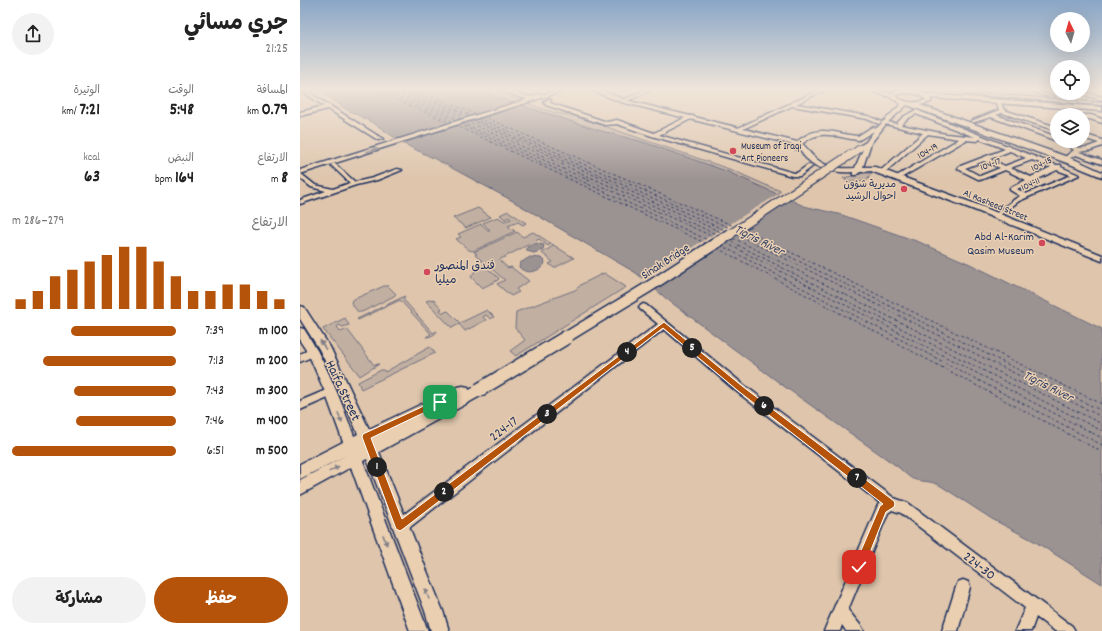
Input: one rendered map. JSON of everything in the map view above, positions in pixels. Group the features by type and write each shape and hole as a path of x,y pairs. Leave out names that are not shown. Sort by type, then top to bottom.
{"main road":[{"path":"300,172 334,163 469,119"},
{"name":"Al Rasheed Street","path":"701,119 788,142 800,147 810,158 823,166 838,170 859,168 872,169 881,172 1102,258"},
{"path":"861,146 884,119"},
{"path":"800,147 813,134 822,131 859,138 886,119"},
{"path":"955,119 1102,171"},
{"path":"968,119 1073,161"},
{"path":"859,168 861,146 874,128"},
{"path":"800,147 815,135 823,132 853,139 861,146"},
{"name":"Al Rasheed Street","path":"780,140 800,147"},
{"name":"Sinak Bridge","path":"353,451 478,387 647,288 839,164 861,146"},
{"name":"Al Rasheed Street","path":"800,147 802,160 823,173 838,176 859,168 881,172"},
{"name":"Haifa Street","path":"300,310 324,347 368,443 434,610 440,631"},
{"name":"Haifa Street","path":"300,332 306,355 331,392 419,631"},
{"path":"300,472 353,451"},
{"path":"300,488 353,451"}],"street":[{"path":"348,119 380,139"},
{"path":"593,119 607,124 617,122 654,136 794,175 798,175 810,166"},
{"path":"654,136 686,119"},
{"path":"739,129 760,119"},
{"path":"873,119 946,136 990,141"},
{"path":"898,126 904,119"},
{"path":"935,119 1057,167"},
{"path":"973,122 980,119"},
{"path":"1003,119 1050,136"},
{"path":"1028,119 1050,127"},
{"path":"946,136 955,127 965,123"},
{"path":"881,172 927,132"},
{"name":"104-19","path":"897,178 965,138"},
{"path":"1090,139 1102,143"},
{"path":"1001,145 1013,140"},
{"name":"104-15","path":"1025,196 1012,189 1057,167 1073,161 1076,152 1089,149 1102,143"},
{"path":"1072,148 1076,152 1102,162"},
{"name":"104-17","path":"1011,149 960,168 980,178 1033,157"},
{"path":"985,159 1047,186"},
{"path":"334,163 354,184"},
{"name":"104-11","path":"996,216 1017,200 1076,175 1057,167"},
{"path":"300,202 399,170"},
{"path":"300,175 313,186 333,191"},
{"name":"224-30","path":"643,308 740,388 891,504 904,506 1067,631"},
{"name":"224-17","path":"400,526 664,324"},
{"path":"300,406 331,392"},
{"path":"832,631 883,509 891,504"},
{"path":"950,631 964,587"},
{"path":"1023,631 1032,605"},
{"path":"434,610 450,631"},
{"path":"840,611 856,631"}],"shaded area":[{"path":"565,119 585,119 732,170 781,191 776,194 726,171 643,142"},
{"path":"864,173 873,173 865,182 859,180 849,183 843,178"},
{"path":"478,208 491,217 466,228 453,218"},
{"path":"508,211 526,223 523,225 518,222 508,226 515,231 473,251 469,250 456,239 461,237 458,234 481,224 490,230 483,223 498,217 504,221 511,219 509,217 505,219 500,215"},
{"path":"517,232 523,237 533,232 574,258 554,268 549,264 553,262 542,253 553,246 551,244 548,246 539,239 499,260 508,268 511,267 529,281 516,289 519,292 511,296 497,284 505,280 475,255 477,254 474,252"},
{"path":"483,265 499,278 498,280 482,288 471,277 477,268"},
{"path":"604,273 626,287 516,356 510,351 525,340 515,328 516,312 575,290 582,284"},
{"path":"384,286 388,286 396,294 362,312 358,312 351,303 352,300"},
{"path":"405,296 403,299 433,333 437,331 434,335 426,337 431,334 400,300 358,320 357,319"},
{"path":"433,299 442,309 440,310 443,313 448,311 460,323 487,310 494,317 490,319 486,315 483,317 486,320 465,331 459,324 452,328 426,301"},
{"path":"345,318 349,325 343,327 339,325 337,327 341,332 347,329 374,365 379,364 360,376 323,329"},
{"path":"430,347 435,353 361,389 358,382 381,370 384,370 385,372"}],"water":[{"name":"Tigris River","path":"366,119 565,119 643,142 726,171 804,206 842,215 919,242 970,264 1102,329 1102,584 1034,541 992,519 938,484 911,478 668,300 636,273 511,200 404,144"},
{"path":"537,243 544,245 543,250 534,253 527,251 527,247"},
{"path":"530,257 541,258 545,262 544,265 532,272 525,271 519,267 520,263"}],"pier":[{"path":"780,193 790,198 651,287 641,279"}],"ferry route":[{"path":"442,119 450,123"},
{"path":"448,119 454,122"},
{"path":"475,119 727,231"},
{"path":"481,119 732,229"},
{"path":"490,119 736,227"},
{"path":"471,120 723,233"},
{"path":"466,121 718,235"},
{"path":"462,123 716,238"},
{"path":"459,124 710,241"},
{"path":"455,125 707,244"},
{"path":"743,229 1102,404"},
{"path":"740,232 1102,411"},
{"path":"736,234 1102,417"},
{"path":"733,238 1102,424"},
{"path":"728,240 1102,431"},
{"path":"726,243 1102,438"},
{"path":"720,245 1102,445"},
{"path":"717,248 1102,452"}],"place":[{"name":"Museum of Iraqi Art Pioneers","path":"733,151"},
{"name":"مديرية شؤون احوال الرشيد","path":"904,189"},
{"name":"Abd Al-Karim Qasim Museum","path":"1042,243"},
{"name":"فندق المنصور ميليا","path":"427,272"}],"route":[{"path":"440,402 366,437 378,472 400,526 664,324 740,388 891,504 883,509 859,567"}]}
